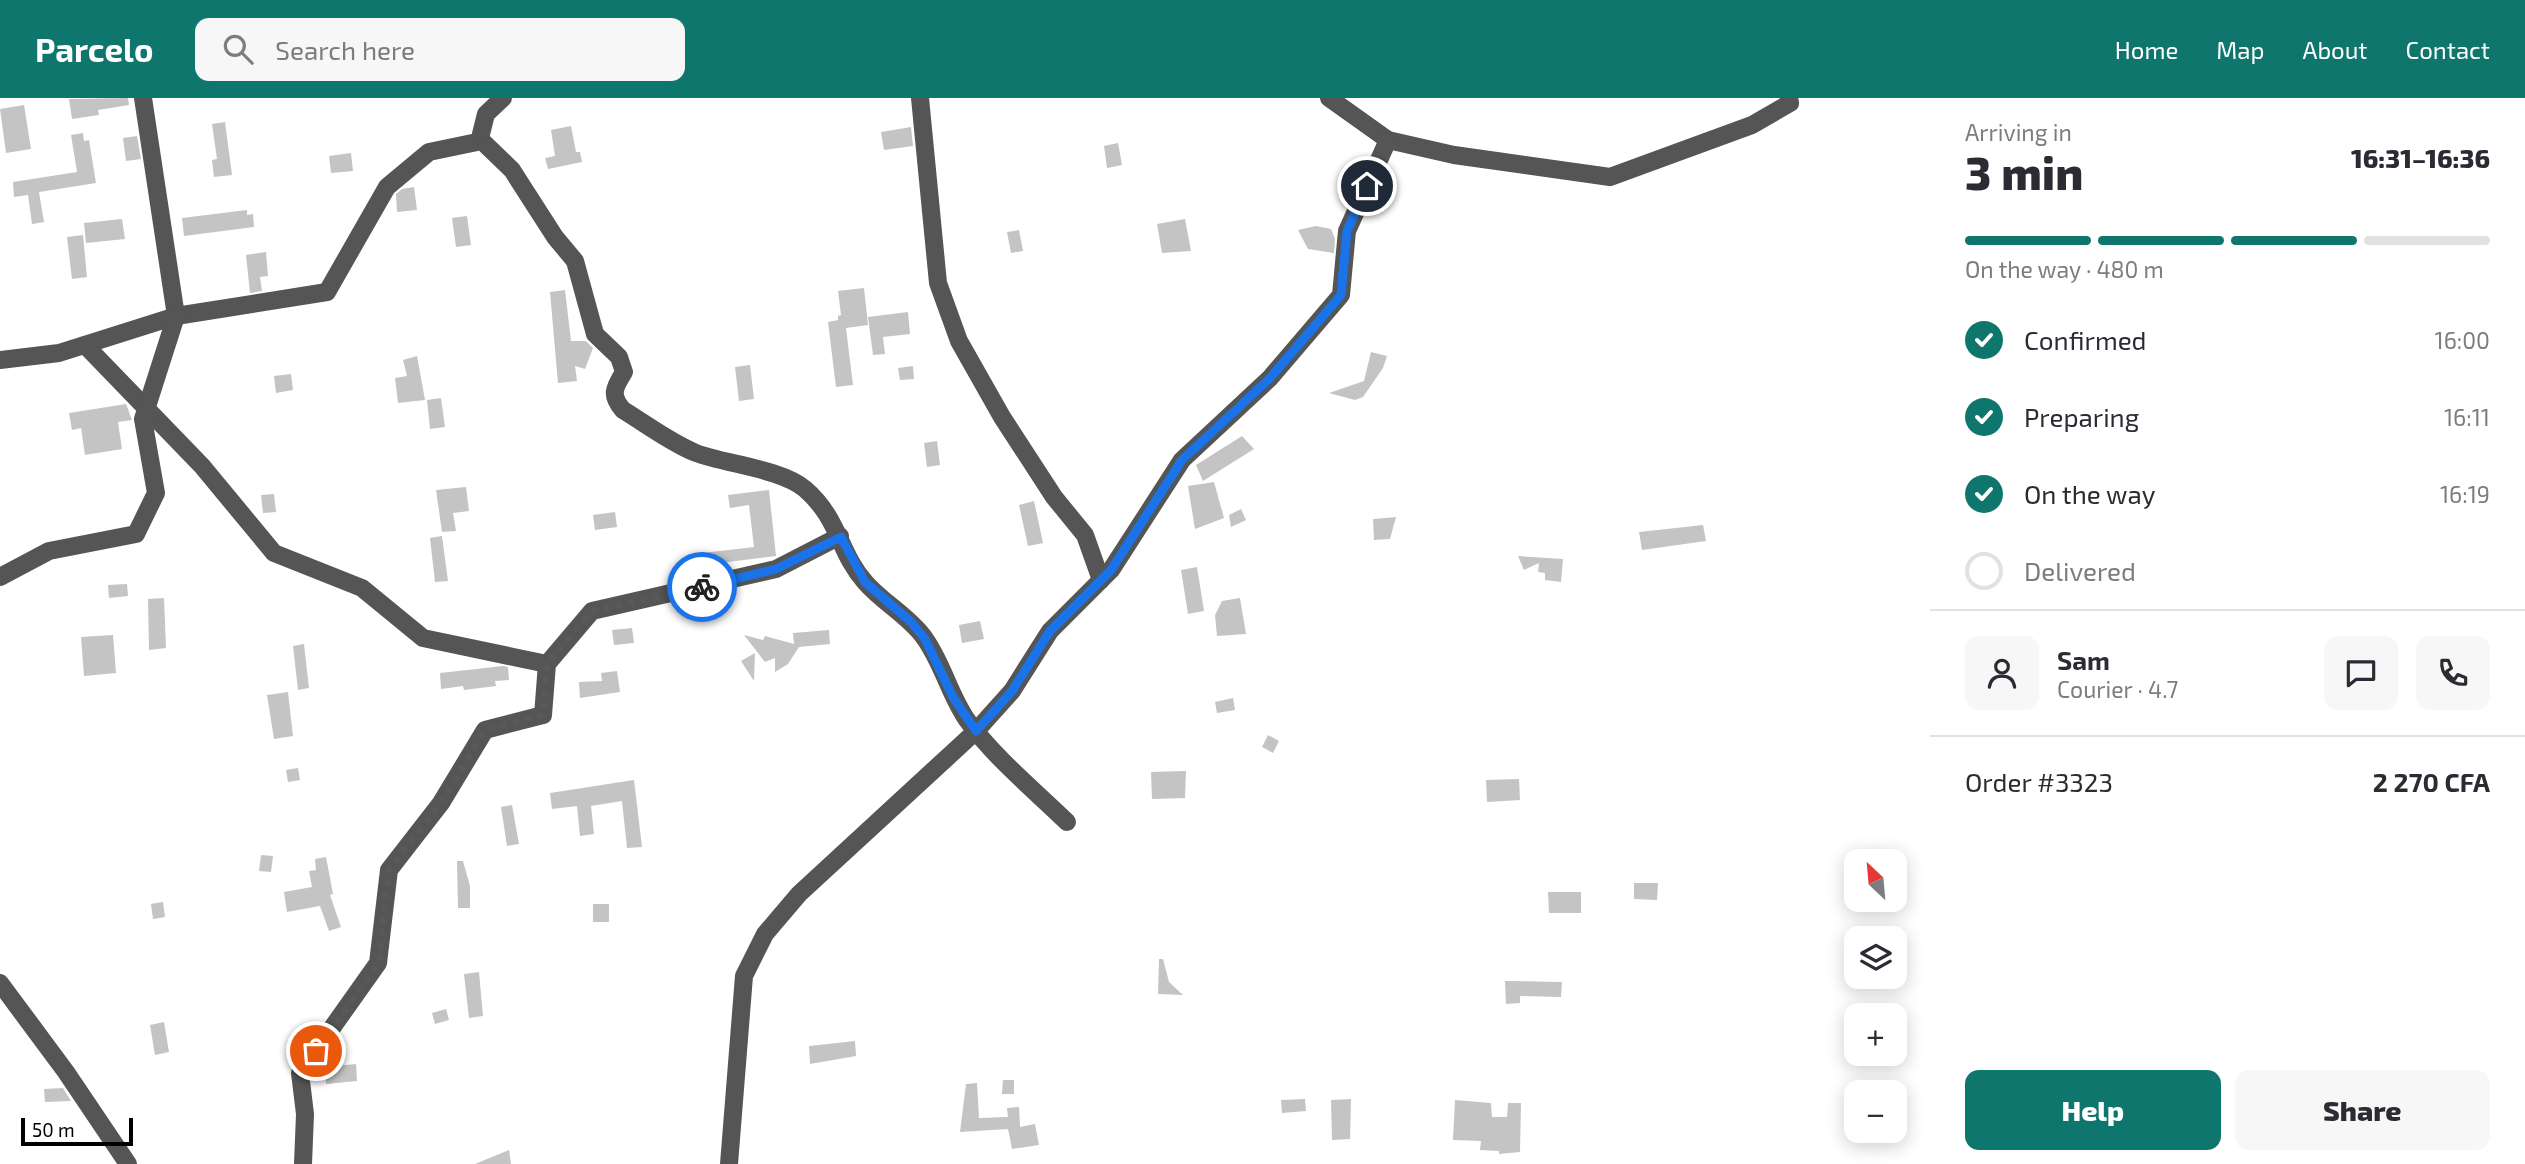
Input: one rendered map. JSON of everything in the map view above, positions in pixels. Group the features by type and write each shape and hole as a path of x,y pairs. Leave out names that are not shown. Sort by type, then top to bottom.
{"street":[{"path":"0,577 48,551 136,534 156,493 143,419 176,316 143,98"},
{"path":"481,134 486,114 503,98"},
{"path":"920,98 938,283 959,341 1002,417 1046,486 1085,535 1101,580"},
{"path":"1329,98 1388,140 1454,155 1610,177 1752,125 1790,103 1789,98"},
{"path":"729,1164 744,976 765,934 799,894 976,731 1012,691 1050,631 1111,570 1182,460 1270,378 1341,295 1347,231 1388,140"},
{"path":"0,360 59,353 176,316 327,292 387,187 429,152 482,141 512,170 555,237 575,261 595,334 619,357 624,372 613,390 614,400 623,410 696,453 739,462 804,487 835,524 865,582 911,622 925,639 953,697 989,748 1067,822"},
{"path":"85,345 202,466 274,553 362,589 423,638 547,664"},
{"path":"303,1164 305,1114 300,1073 379,963 389,870 441,803 485,730 543,715 547,664 592,611 776,569 841,537"},
{"path":"0,983 66,1072 128,1164"}],"building":[{"path":"128,98 129,105 98,110 99,115 72,119 69,99"},
{"path":"24,105 31,149 6,153 0,109"},
{"path":"225,122 232,175 214,177 212,160 217,159 212,124"},
{"path":"571,126 576,152 580,152 582,162 548,169 545,158 555,156 551,130"},
{"path":"911,127 913,146 884,150 881,132"},
{"path":"83,133 84,141 89,140 96,183 39,192 44,222 32,224 28,195 14,197 13,182 77,172 71,135"},
{"path":"137,136 141,159 126,161 123,138"},
{"path":"1118,143 1122,165 1107,168 1104,146"},
{"path":"351,153 353,171 331,173 329,156"},
{"path":"414,187 417,210 397,212 396,194 402,189"},
{"path":"247,210 247,215 253,214 254,227 184,236 182,218"},
{"path":"467,216 471,245 456,247 452,218"},
{"path":"122,219 125,239 86,243 84,223"},
{"path":"1185,219 1191,251 1162,253 1157,224"},
{"path":"1316,226 1331,229 1335,239 1334,253 1308,249 1298,230"},
{"path":"1019,230 1023,251 1011,253 1007,232"},
{"path":"83,235 87,277 72,279 67,237"},
{"path":"266,252 268,276 260,277 262,291 250,293 246,255"},
{"path":"864,288 868,325 846,328 853,385 836,387 828,322 838,320 841,315 838,291"},
{"path":"565,290 571,341 586,341 593,348 585,369 575,366 577,381 558,383 550,292"},
{"path":"908,312 910,334 883,337 885,354 873,355 868,317"},
{"path":"1371,352 1387,356 1383,368 1363,397 1355,400 1329,393 1364,381"},
{"path":"417,356 425,400 398,403 395,378 407,376 403,360"},
{"path":"750,365 754,399 739,401 735,367"},
{"path":"913,366 914,379 900,380 898,368"},
{"path":"291,374 293,390 276,393 274,376"},
{"path":"441,398 445,427 430,429 427,400"},
{"path":"126,404 132,420 118,422 122,449 85,455 81,428 72,430 69,413"},
{"path":"1242,436 1254,449 1203,481 1196,465"},
{"path":"937,441 940,465 927,467 924,443"},
{"path":"1214,482 1224,518 1195,529 1188,486"},
{"path":"466,487 469,511 453,513 456,531 442,532 436,490"},
{"path":"769,490 776,556 696,566 694,554 754,547 749,505 730,508 728,495"},
{"path":"274,494 276,512 263,513 261,495"},
{"path":"1034,501 1043,543 1028,546 1019,505"},
{"path":"1241,509 1246,520 1231,527 1229,515"},
{"path":"615,512 617,527 595,530 593,515"},
{"path":"1396,517 1390,539 1374,540 1373,519"},
{"path":"1703,525 1706,541 1642,550 1639,532"},
{"path":"442,536 448,581 435,582 430,538"},
{"path":"1518,556 1563,559 1561,582 1545,580 1545,573 1538,572 1539,563 1524,570"},
{"path":"1197,567 1204,611 1188,614 1181,570"},
{"path":"127,584 128,596 109,598 108,585"},
{"path":"164,598 166,648 149,650 148,599"},
{"path":"1240,598 1246,634 1217,636 1215,615 1222,601"},
{"path":"980,621 984,639 962,643 959,625"},
{"path":"632,628 634,643 614,645 612,630"},
{"path":"829,630 830,644 799,647 788,664 775,672 775,658 765,662 744,635 763,640 765,636 794,644 793,633"},
{"path":"113,635 116,673 84,676 81,637"},
{"path":"304,644 309,688 298,690 293,646"},
{"path":"755,653 754,681 741,661"},
{"path":"508,667 509,680 495,681 496,686 464,690 463,686 441,689 440,673"},
{"path":"617,671 620,692 580,698 579,682 602,681 601,673"},
{"path":"288,692 293,736 274,739 267,695"},
{"path":"1233,698 1235,710 1217,713 1215,702"},
{"path":"1268,735 1279,741 1273,753 1262,747"},
{"path":"298,768 300,780 288,782 286,770"},
{"path":"1186,771 1185,798 1152,799 1151,772"},
{"path":"1519,779 1520,800 1487,802 1486,780"},
{"path":"634,780 642,847 627,848 622,801 591,806 594,834 580,836 577,806 552,809 550,793"},
{"path":"512,805 519,844 507,846 501,807"},
{"path":"261,855 273,856 271,872 259,871"},
{"path":"326,857 333,894 330,895 341,927 329,931 320,906 287,912 284,892 312,887 309,871 316,870 315,859"},
{"path":"457,861 463,861 470,886 470,908 458,908"},
{"path":"1634,883 1658,883 1657,900 1634,899"},
{"path":"1548,892 1581,892 1581,913 1549,913"},
{"path":"163,902 165,917 153,919 151,904"},
{"path":"593,904 609,904 609,922 593,922"},
{"path":"1159,959 1163,959 1169,982 1183,995 1158,994"},
{"path":"479,972 483,1016 469,1018 464,974"},
{"path":"1505,981 1562,982 1561,997 1520,996 1520,1003 1506,1004"},
{"path":"446,1009 449,1020 435,1024 432,1013"},
{"path":"164,1022 169,1052 155,1055 150,1025"},
{"path":"855,1041 856,1056 810,1064 809,1046"},
{"path":"356,1064 357,1081 326,1084 325,1067"},
{"path":"1003,1080 1014,1080 1014,1094 1002,1094"},
{"path":"977,1083 979,1118 1008,1117 1007,1108 1019,1107 1020,1127 1035,1124 1039,1145 1012,1149 1008,1129 960,1132 966,1084"},
{"path":"63,1088 71,1101 45,1102 44,1089"},
{"path":"1305,1099 1306,1111 1282,1113 1281,1100"},
{"path":"1351,1099 1350,1139 1332,1140 1331,1100"},
{"path":"1455,1100 1491,1103 1492,1117 1507,1117 1508,1103 1521,1103 1520,1152 1499,1154 1499,1151 1480,1150 1481,1141 1453,1140"},
{"path":"509,1150 511,1164 475,1164"}],"way so far":[{"path":"316,1051 379,963 389,870 441,803 485,730 543,715 547,664 592,611 702,587"}],"route":[{"path":"702,587 776,569 841,537 854,567 865,582 911,622 925,639 953,697 976,731 1012,691 1050,631 1111,570 1182,460 1270,378 1341,295 1347,231 1367,186"}]}
